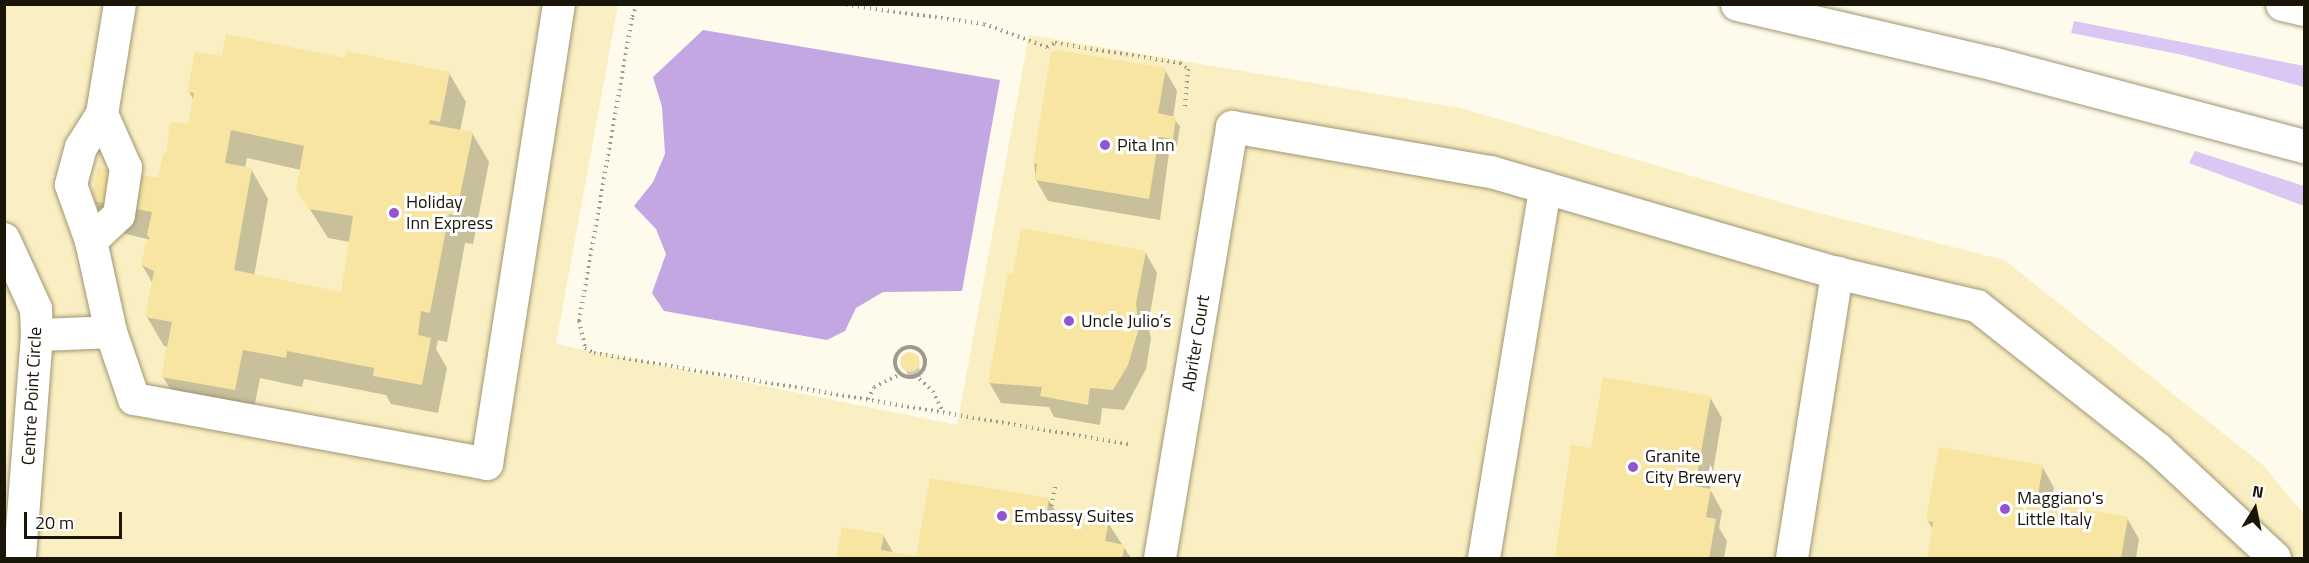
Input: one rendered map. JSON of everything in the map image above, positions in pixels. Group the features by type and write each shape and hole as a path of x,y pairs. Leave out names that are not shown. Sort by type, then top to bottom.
{"highway":[{"path":"1737,4 1995,64 2304,146"},
{"path":"2282,4 2304,9"}],"street":[{"path":"120,4 102,114 81,147 71,185 91,242 111,332 134,399 488,464 559,4"},
{"path":"91,242 119,215 126,168 102,114"},
{"name":"Abriter Court","path":"1160,558 1232,127 1491,172 1545,188"},
{"path":"1484,558 1545,188 1837,273 1977,306 2158,449 2276,558"},
{"name":"Centre Point Circle","path":"4,239 36,309 37,335 20,558"},
{"path":"1792,558 1837,273"},
{"path":"37,335 111,332"}],"path":[{"path":"637,4 632,18 579,321 580,341 594,353 1128,444"},
{"path":"840,4 984,24 1047,47 1055,43 1180,63 1188,69 1185,107"},
{"path":"902,374 896,366 896,357 911,347 924,359 915,375"},
{"path":"868,399 874,387 902,374 915,375 933,390 943,412"},
{"path":"1051,512 1055,486"}],"shaded area":[{"path":"4,5 618,5 556,344 957,425 1029,35 1461,108 1800,208 2004,260 2263,465 2304,514 2304,558 5,558"},
{"path":"2074,21 2304,66 2304,87 2183,55 2071,33"},
{"path":"703,30 1000,80 962,291 883,292 856,308 845,331 827,340 664,311 652,293 666,254 656,229 634,206 653,182 665,154 662,107 653,77"},
{"path":"2195,151 2304,186 2304,206 2189,163"}],"building":[{"name":"Holiday Inn Express","path":"226,34 345,58 346,51 450,72 440,122 430,120 429,124 473,132 456,215 449,214 430,313 421,311 418,335 431,338 422,385 373,376 374,368 287,351 286,358 243,350 235,390 161,377 172,322 145,317 154,271 141,265 146,242 150,239 147,235 152,212 92,201 98,167 158,178 163,154 167,152 169,125 173,122 188,124 194,93 187,92 195,52 222,56","holes":["231,130 304,146 296,189 309,209 353,216 341,292 234,270 252,168 225,163"]},
{"path":"1057,50 1166,68 1158,113 1176,117 1173,139 1159,137 1149,199 1035,180 1037,164 1033,163 1051,52"},
{"name":"Uncle Julio’s","path":"1021,228 1146,251 1136,304 1139,328 1128,365 1113,390 1090,388 1088,405 1040,396 1042,387 988,383 1008,273 1013,274"},
{"path":"910,352 917,355 920,362 917,369 910,372 903,369 900,362 903,355"},
{"name":"Granite City Brewery","path":"1603,377 1711,396 1695,486 1711,489 1706,517 1716,519 1709,558 1555,558 1571,445 1591,448"},
{"name":"Maggiano's Little Italy","path":"1939,447 2043,465 2037,501 2128,517 2121,558 1927,558 1933,522 1926,521"},
{"name":"Embassy Suites","path":"930,478 1049,498 1047,511 1109,521 1105,541 1125,545 1122,558 836,558 842,527 884,534 881,550 916,556"}],"place":[{"name":"Pita Inn","path":"1105,145"},
{"name":"Holiday Inn Express","path":"394,213"},
{"name":"Uncle Julio’s","path":"1069,321"},
{"name":"Granite City Brewery","path":"1633,467"},
{"name":"Maggiano's Little Italy","path":"2005,509"},
{"name":"Embassy Suites","path":"1002,516"}]}
